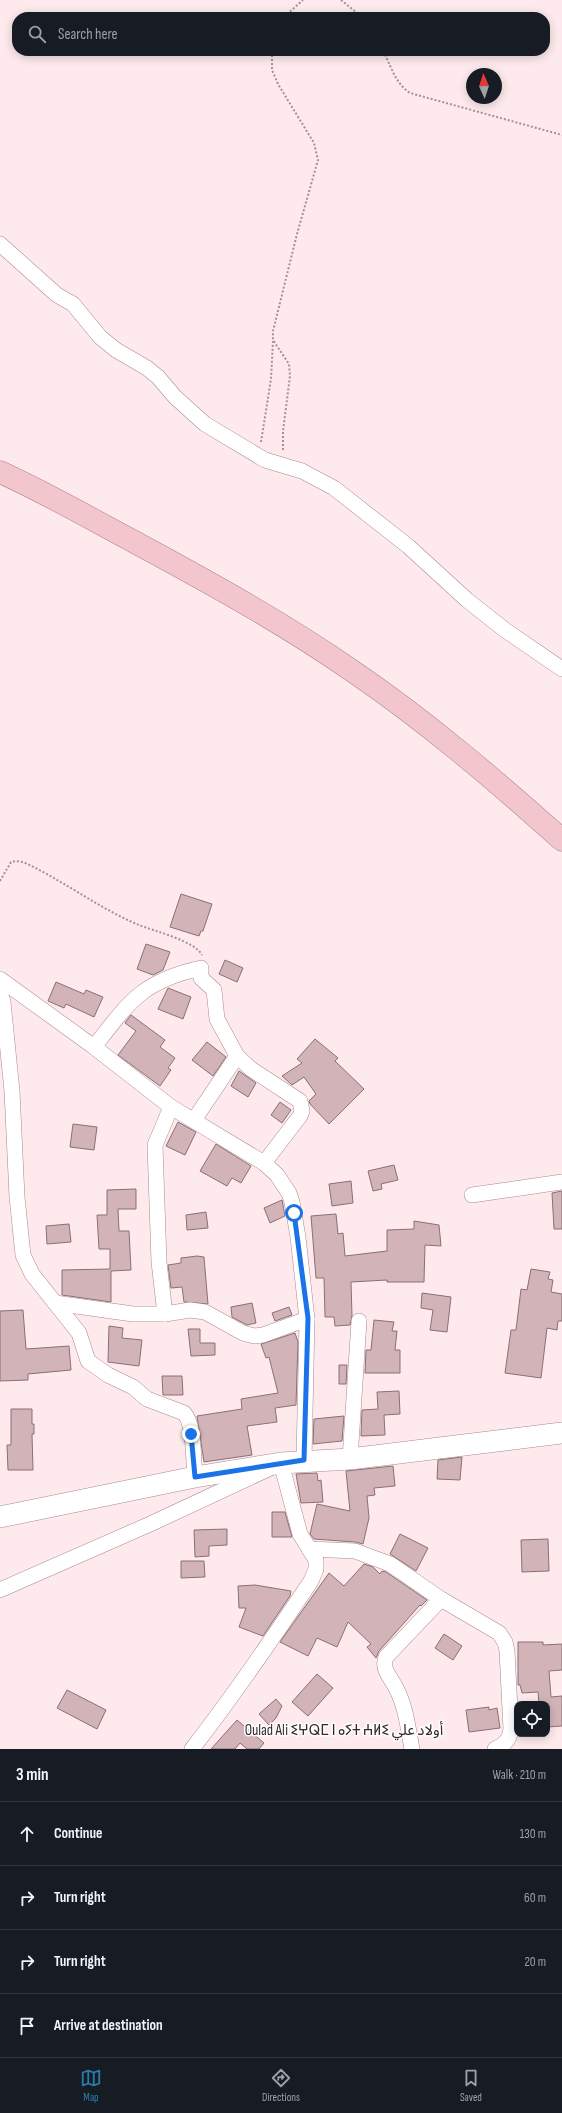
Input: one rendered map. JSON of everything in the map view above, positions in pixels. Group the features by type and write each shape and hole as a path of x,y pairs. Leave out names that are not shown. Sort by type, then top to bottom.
{"highway":[{"path":"0,457 78,494 192,556 259,595 357,657 395,684 495,763 562,820"},
{"path":"0,472 72,508 184,569 344,665 448,743 562,840"}],"main road":[{"path":"0,1517 195,1477 281,1463 304,1460 350,1458 562,1433"}],"street":[{"path":"0,244 58,294 72,304 100,338 116,350 147,368 175,397 205,424 258,457 283,467 302,471 334,488 408,546 466,600 505,630 562,669"},
{"path":"94,1047 124,1008 144,990 178,973 201,968 201,978 208,984 215,994 216,1019 237,1056 251,1069 289,1092 300,1101 300,1116 264,1163"},
{"path":"0,979 94,1047 171,1107 264,1163 277,1175 292,1202 308,1318 304,1460"},
{"path":"0,992 3,1002 12,1091 17,1196 23,1255 32,1274 79,1333 88,1361 108,1375 133,1387 147,1399 184,1413 187,1416 191,1428 195,1477"},
{"path":"194,1120 237,1056"},
{"path":"165,1314 159,1262 155,1145 171,1107"},
{"path":"472,1195 562,1182"},
{"path":"55,1303 133,1314 165,1314 190,1310 205,1312 243,1332 254,1336 263,1335 308,1318"},
{"path":"350,1458 359,1321"},
{"path":"0,1590 148,1525 281,1463 300,1534 304,1543 316,1560 316,1569 311,1581 221,1713 192,1749"},
{"path":"309,1549 355,1551 378,1558 390,1564 440,1599 499,1633 505,1642 510,1737 506,1743 495,1749"},
{"path":"412,1749 405,1710 396,1687 384,1669 384,1662 386,1657 440,1599"}],"path":[{"path":"290,12 303,0"},
{"path":"341,0 356,12"},
{"path":"258,457 268,402 274,322 318,160 314,143 278,84 272,70 272,56"},
{"path":"385,56 394,76 410,93 562,135"},
{"path":"273,340 289,364 290,376 283,431 283,467"},
{"path":"0,881 11,862 23,862 95,903 137,924 192,946 201,954 201,968"}],"building":[{"path":"181,894 212,904 203,931 201,931 199,936 170,927"},
{"path":"146,944 170,952 163,970 153,975 137,969"},
{"path":"225,960 243,968 237,982 219,974"},
{"path":"56,982 84,994 86,990 103,997 94,1017 66,1004 64,1008 48,1001"},
{"path":"168,988 191,997 183,1019 158,1009"},
{"path":"131,1015 165,1040 160,1047 175,1058 168,1068 171,1070 160,1086 118,1055 136,1031 125,1023"},
{"path":"315,1039 338,1058 335,1061 364,1089 329,1124 310,1104 309,1101 316,1094 304,1077 292,1085 282,1076 302,1063 297,1059"},
{"path":"207,1042 226,1057 213,1076 192,1060"},
{"path":"239,1071 256,1083 248,1097 231,1086"},
{"path":"280,1102 291,1110 282,1123 271,1115"},
{"path":"178,1122 196,1132 185,1155 166,1146"},
{"path":"73,1124 97,1127 94,1150 70,1147"},
{"path":"216,1144 251,1166 241,1183 232,1178 227,1186 200,1171"},
{"path":"394,1165 398,1180 381,1184 382,1189 373,1191 368,1171"},
{"path":"351,1181 353,1203 332,1206 329,1184"},
{"path":"136,1189 136,1209 118,1209 119,1231 129,1231 131,1270 111,1271 111,1302 62,1295 62,1270 110,1269 110,1249 99,1249 97,1215 107,1215 107,1190"},
{"path":"562,1191 562,1229 554,1229 552,1193"},
{"path":"282,1200 285,1216 270,1223 264,1208"},
{"path":"206,1212 208,1228 187,1230 186,1215"},
{"path":"336,1214 338,1234 343,1233 345,1256 387,1251 387,1230 414,1229 414,1221 439,1225 441,1246 425,1245 424,1282 387,1282 387,1280 351,1282 352,1316 350,1325 335,1326 334,1317 325,1317 324,1278 316,1278 311,1216"},
{"path":"69,1224 71,1242 47,1244 46,1226"},
{"path":"197,1256 204,1257 208,1304 184,1302 182,1287 171,1288 168,1265 181,1263 181,1258"},
{"path":"531,1269 550,1272 548,1279 553,1280 551,1292 562,1294 562,1321 558,1321 557,1330 547,1328 541,1378 505,1373 511,1330 516,1330 521,1289 527,1290"},
{"path":"422,1293 451,1297 447,1332 430,1330 433,1310 421,1308"},
{"path":"252,1303 256,1323 247,1325 232,1317 231,1307"},
{"path":"289,1307 292,1315 275,1321 272,1313"},
{"path":"23,1310 26,1349 69,1346 71,1370 28,1374 28,1380 0,1381 0,1311"},
{"path":"374,1320 394,1322 392,1331 397,1331 395,1350 400,1350 400,1373 365,1373 366,1350 371,1350"},
{"path":"109,1326 123,1328 122,1338 142,1340 139,1366 108,1362"},
{"path":"188,1329 200,1329 200,1343 215,1343 215,1355 191,1356"},
{"path":"295,1333 298,1342 296,1405 275,1408 277,1422 247,1426 252,1455 204,1462 197,1416 242,1409 241,1399 278,1393 269,1357 266,1358 261,1344"},
{"path":"339,1365 347,1365 346,1384 339,1384"},
{"path":"162,1376 182,1376 183,1395 163,1395"},
{"path":"399,1391 400,1414 384,1415 385,1435 361,1436 362,1410 378,1409 377,1392"},
{"path":"11,1409 32,1409 32,1424 34,1424 34,1434 32,1434 33,1470 8,1470 7,1445 11,1445"},
{"path":"344,1416 342,1441 313,1444 314,1419"},
{"path":"462,1457 460,1480 437,1479 438,1460"},
{"path":"393,1466 395,1486 374,1488 375,1495 367,1496 369,1518 363,1544 314,1539 310,1534 317,1504 350,1511 346,1471"},
{"path":"317,1473 318,1481 321,1480 323,1502 301,1503 296,1474"},
{"path":"272,1512 285,1512 292,1537 272,1537"},
{"path":"227,1529 227,1545 209,1546 209,1556 195,1557 194,1530"},
{"path":"400,1534 428,1548 416,1571 390,1554"},
{"path":"548,1539 549,1571 522,1572 521,1540"},
{"path":"181,1561 204,1561 205,1577 181,1578"},
{"path":"364,1564 373,1567 380,1574 382,1571 386,1572 427,1600 421,1606 420,1605 379,1651 376,1658 367,1647 371,1644 348,1622 337,1647 317,1638 308,1656 280,1642 329,1573 344,1586"},
{"path":"255,1585 291,1591 290,1596 263,1636 239,1627 246,1608 239,1608 238,1586"},
{"path":"444,1634 462,1646 453,1660 435,1648"},
{"path":"518,1642 543,1642 543,1645 562,1644 562,1670 549,1671 551,1697 562,1696 562,1726 550,1727 550,1701 539,1701 538,1692 522,1693 520,1685 518,1685"},
{"path":"317,1674 333,1688 308,1716 292,1702"},
{"path":"67,1690 106,1710 97,1729 57,1708"},
{"path":"276,1699 282,1706 276,1718 269,1725 259,1714"},
{"path":"489,1707 489,1710 497,1708 500,1728 469,1732 466,1710"},
{"path":"237,1720 264,1743 259,1749 247,1749 240,1743 235,1749 211,1749"}],"district":[{"name":"Oulad Ali ⵉⵖⵕⵎ ⵏ ⴰⵢⵜ ⵄⵍⵉ أولاد علي","path":"344,1730"}],"route":[{"path":"191,1434 195,1477 304,1460 308,1318 301,1275 298,1237 294,1213"}]}
